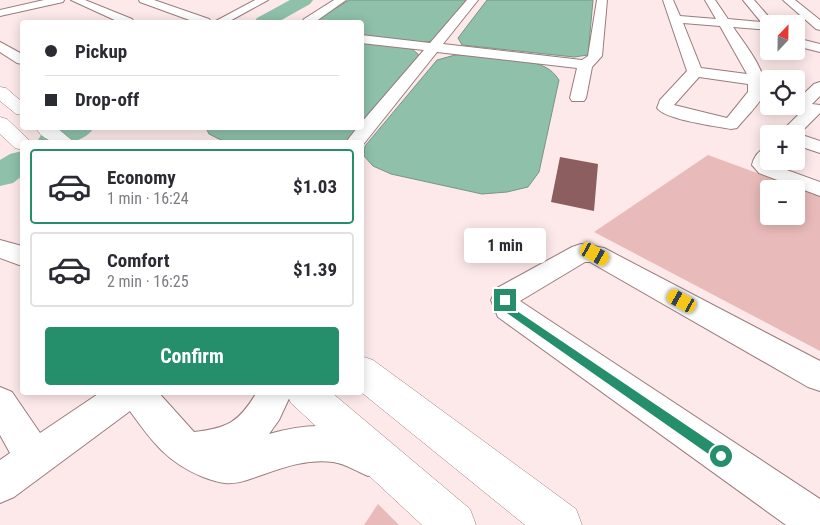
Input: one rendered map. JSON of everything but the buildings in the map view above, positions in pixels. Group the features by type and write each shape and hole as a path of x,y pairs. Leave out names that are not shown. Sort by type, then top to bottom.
{"main road":[{"path":"0,92 20,108"},
{"path":"47,130 61,140"},
{"path":"364,373 560,525"},
{"path":"307,395 454,525"}],"street":[{"path":"0,13 58,0"},
{"path":"76,0 119,20"},
{"path":"144,0 199,20"},
{"path":"224,20 263,0"},
{"path":"311,20 341,0"},
{"path":"358,140 473,0"},
{"path":"364,39 584,65 592,60 594,56 602,0"},
{"path":"668,0 695,72"},
{"path":"710,0 754,71 760,90"},
{"path":"748,0 761,15"},
{"path":"788,0 820,26"},
{"path":"234,2 249,7"},
{"path":"96,8 115,4"},
{"path":"26,7 43,17"},
{"path":"674,19 760,25"},
{"path":"805,29 820,30"},
{"path":"805,44 820,48"},
{"path":"2,48 20,45"},
{"path":"2,48 20,59"},
{"path":"578,98 584,65"},
{"path":"695,72 760,90"},
{"path":"695,72 666,104 666,108 731,124 760,90"},
{"path":"795,125 808,108 820,87"},
{"path":"805,142 820,147"},
{"path":"774,170 778,175 820,189"},
{"path":"0,249 11,251 20,256"},
{"path":"820,377 595,254 581,253 507,295 505,300 508,309 820,524"},
{"path":"0,483 126,395"},
{"path":"138,395 163,426 189,451 224,465 247,462 302,443 326,443 357,449 423,498"},
{"path":"189,451 225,445 251,429 267,411 274,395"},
{"path":"0,403 35,459"}],"shaded area":[{"path":"349,0 470,0 434,41 414,43 364,37 364,20 317,20"},
{"path":"487,0 593,0 588,55 574,57 462,45 458,38"},
{"path":"364,41 412,49 418,54 420,61 364,129"},
{"path":"455,55 488,56 526,61 547,68 559,80 539,172 528,187 507,192 482,194 391,174 373,166 364,156 365,146 437,60"},
{"path":"207,130 363,130 354,140 221,140 209,134"},
{"path":"708,155 776,180 760,180 760,225 805,225 805,191 820,196 820,351 594,232"},
{"path":"378,504 399,525 364,525"}],"waterway":[{"path":"268,20 304,0"},
{"path":"57,140 74,130"},
{"path":"0,175 20,162"}],"route":[{"path":"505,300 508,309 721,456"}]}
